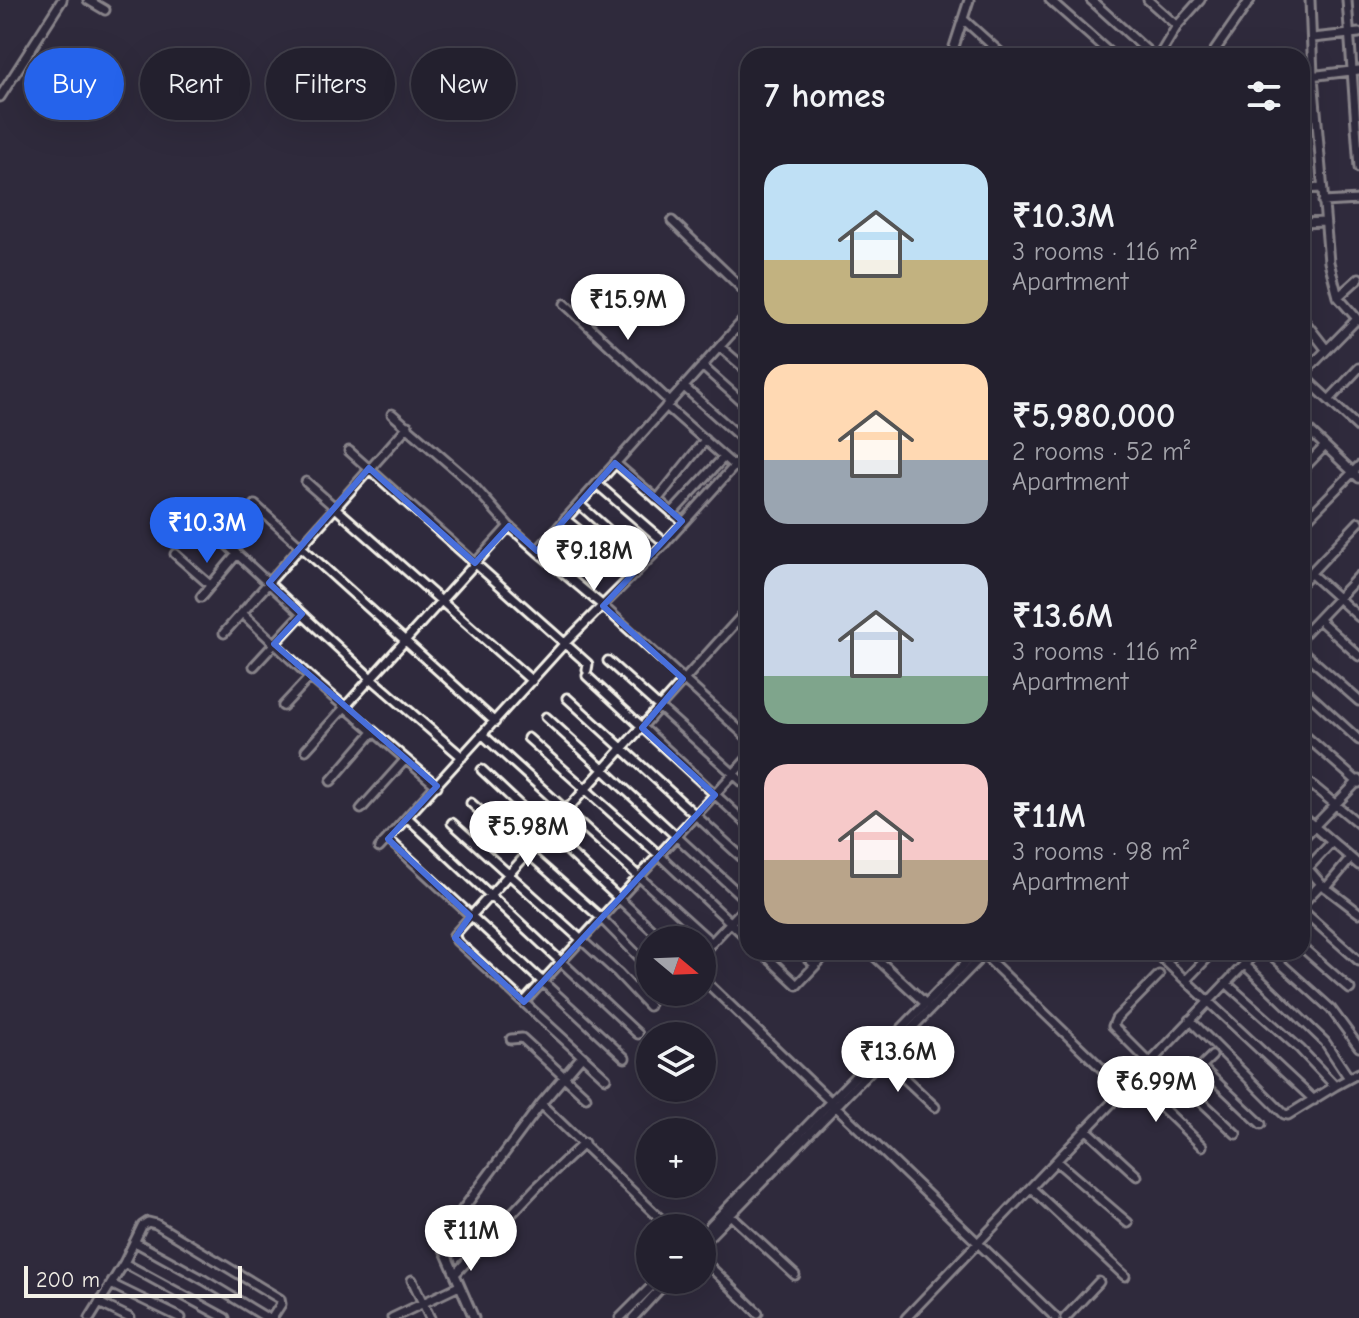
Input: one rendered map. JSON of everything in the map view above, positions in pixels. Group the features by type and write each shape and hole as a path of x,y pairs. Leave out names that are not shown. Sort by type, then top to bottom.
{"street":[{"path":"0,97 62,0"},
{"path":"88,0 105,10"},
{"path":"954,48 969,0"},
{"path":"1050,0 1104,48"},
{"path":"1091,0 1147,48"},
{"path":"1148,0 1177,26"},
{"path":"1162,48 1200,0"},
{"path":"1217,48 1250,0"},
{"path":"1310,0 1313,76 1331,275 1338,297 1358,320 1310,366"},
{"path":"1347,0 1355,33 1359,168"},
{"path":"963,19 995,48"},
{"path":"1313,38 1355,33"},
{"path":"1310,76 1356,71"},
{"path":"1310,189 1322,188"},
{"path":"1323,202 1359,200"},
{"path":"672,221 740,286"},
{"path":"1310,223 1325,222"},
{"path":"1338,297 1359,278"},
{"path":"565,304 734,466"},
{"path":"537,551 740,324"},
{"path":"737,327 740,330"},
{"path":"1310,330 1326,349"},
{"path":"720,347 740,364"},
{"path":"702,366 740,400"},
{"path":"1329,400 1358,372"},
{"path":"1310,382 1359,428"},
{"path":"684,387 740,437"},
{"path":"392,414 470,482 509,526 603,606 740,731"},
{"path":"224,633 408,426"},
{"path":"1310,432 1356,476"},
{"path":"657,500 705,440"},
{"path":"1310,462 1325,446"},
{"path":"349,451 588,664 587,673 740,818"},
{"path":"672,513 723,458"},
{"path":"379,848 484,736 565,643 665,543 740,460"},
{"path":"615,463 682,521"},
{"path":"1310,517 1356,476 1359,466"},
{"path":"306,482 532,681"},
{"path":"597,484 665,543"},
{"path":"579,504 644,562"},
{"path":"255,505 495,722"},
{"path":"565,519 634,575"},
{"path":"1359,522 1310,573 1359,617"},
{"path":"306,750 509,526"},
{"path":"210,529 371,678 462,757"},
{"path":"175,554 210,585"},
{"path":"201,597 237,554"},
{"path":"1310,628 1359,576"},
{"path":"242,613 310,677 437,786"},
{"path":"254,666 302,614"},
{"path":"606,1078 455,938 455,933 740,618"},
{"path":"1318,619 1359,656"},
{"path":"1310,658 1359,701"},
{"path":"608,661 740,780"},
{"path":"283,706 310,677"},
{"path":"1310,695 1359,740"},
{"path":"567,698 740,856"},
{"path":"546,717 740,895"},
{"path":"331,781 373,732"},
{"path":"484,736 694,926"},
{"path":"528,738 740,931"},
{"path":"1310,740 1358,782 1310,831"},
{"path":"361,809 405,760"},
{"path":"524,1002 740,767"},
{"path":"482,770 649,926"},
{"path":"1310,784 1359,824"},
{"path":"471,803 601,918 636,954"},
{"path":"408,818 636,1032"},
{"path":"452,823 636,992"},
{"path":"1310,823 1359,865"},
{"path":"388,839 625,1058"},
{"path":"1310,862 1332,842"},
{"path":"1310,899 1351,858"},
{"path":"1310,871 1359,913"},
{"path":"716,939 740,912"},
{"path":"1310,915 1359,961"},
{"path":"1310,954 1350,989"},
{"path":"770,960 797,985 820,960"},
{"path":"810,960 815,965"},
{"path":"879,960 926,1004"},
{"path":"716,1230 926,1004 973,960"},
{"path":"716,1220 883,1058 974,960"},
{"path":"988,960 1123,1089"},
{"path":"1186,980 1205,960"},
{"path":"906,1318 1248,960"},
{"path":"1277,960 1331,1009 1359,1047"},
{"path":"1166,962 1314,1100"},
{"path":"1244,964 1325,1042 1349,1078"},
{"path":"1159,975 1113,1026 1177,1090 1212,1056"},
{"path":"1226,983 1300,1049 1335,1086"},
{"path":"716,991 1056,1318"},
{"path":"1190,1020 1284,1114 1288,1115 1359,1073"},
{"path":"511,1039 515,1036 522,1038 586,1097"},
{"path":"474,1318 440,1240 541,1104 582,1056"},
{"path":"883,1058 935,1107"},
{"path":"1201,1067 1261,1124"},
{"path":"1133,1079 1202,1146"},
{"path":"1184,1085 1236,1134"},
{"path":"541,1104 656,1214"},
{"path":"1086,1129 1137,1176"},
{"path":"455,1274 537,1187 584,1143"},
{"path":"1056,1161 1128,1223"},
{"path":"1032,1189 1125,1276"},
{"path":"730,1215 795,1275"},
{"path":"90,1318 124,1263 142,1226 148,1222 280,1299 281,1304 269,1318 135,1242"},
{"path":"124,1263 225,1318"},
{"path":"716,1272 758,1313"},
{"path":"412,1280 430,1318"},
{"path":"1065,1318 1099,1282"},
{"path":"111,1284 181,1318"},
{"path":"396,1317 459,1286"},
{"path":"620,1318 646,1294"},
{"path":"633,1318 650,1294"},
{"path":"99,1303 130,1318"}],"highlighted area":[{"path":"615,463 682,521 603,606 683,679 642,728 715,795 524,1002 455,938 470,916 388,839 437,786 274,644 302,614 269,583 369,468 475,563 509,526 537,551"}]}
